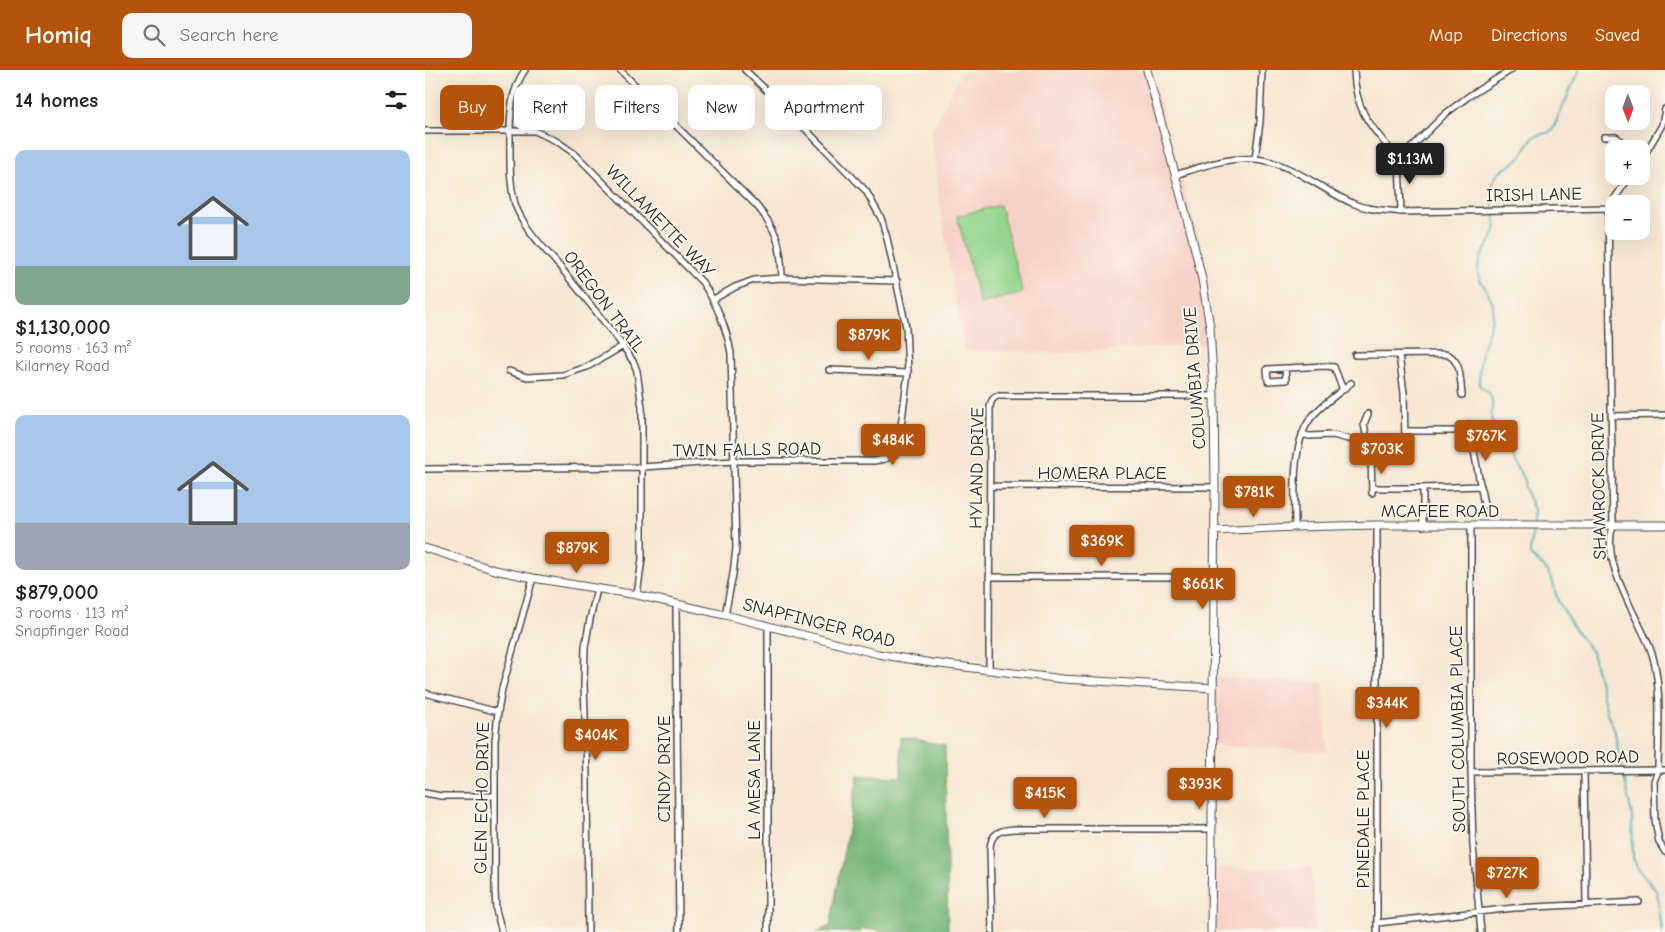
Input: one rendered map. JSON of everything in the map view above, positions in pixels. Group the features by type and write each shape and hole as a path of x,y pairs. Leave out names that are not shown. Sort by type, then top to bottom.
{"street":[{"name":"OREGON TRAIL","path":"525,70 517,83 510,112 512,192 516,206 521,217 540,243 623,346 634,363 639,379 642,408 642,558 637,595"},
{"path":"620,70 756,205 768,220 776,233 780,246 782,278"},
{"name":"TWIN FALLS ROAD","path":"425,469 642,467 734,461 874,461 885,459 895,454 908,373 906,327 897,280 881,218 866,191 745,70"},
{"name":"COLUMBIA DRIVE","path":"1147,70 1192,237 1202,279 1210,327 1214,396 1215,487 1211,932"},
{"path":"1255,159 1262,70"},
{"path":"1354,70 1357,100 1365,119 1399,160 1401,212"},
{"path":"1399,160 1445,114 1469,96 1511,70"},
{"path":"1650,144 1662,125 1665,109"},
{"name":"WILLAMETTE WAY","path":"425,131 535,131 558,142 575,154 702,282 714,299 728,333 731,353 736,548 725,616"},
{"path":"1604,137 1616,137 1620,140"},
{"name":"IRISH LANE","path":"1175,175 1223,161 1240,158 1255,159 1287,168 1353,204 1366,208 1401,212 1605,208"},
{"name":"SHAMROCK DRIVE","path":"1608,240 1613,526 1610,534 1612,563 1651,650 1658,680 1658,770 1654,781 1655,820 1659,842 1665,852"},
{"path":"714,299 735,287 754,280 782,278 897,280"},
{"path":"509,371 527,377 563,375 587,368 623,346"},
{"path":"1355,355 1445,354 1451,356 1457,362 1462,395"},
{"path":"1399,355 1404,393 1405,441"},
{"path":"1285,368 1334,367 1343,390"},
{"path":"829,370 908,373"},
{"path":"1295,527 1295,474 1303,430 1311,417 1351,383"},
{"name":"HYLAND DRIVE","path":"989,670 990,402 993,398 997,396 1214,396"},
{"path":"1302,434 1309,436 1333,435 1348,439 1367,440 1364,424 1368,414"},
{"path":"1611,416 1665,415"},
{"path":"1469,424 1484,504"},
{"path":"1405,431 1470,431"},
{"path":"1371,457 1372,490 1481,486"},
{"name":"HOMERA PLACE","path":"990,486 1215,487"},
{"path":"1423,488 1423,526"},
{"name":"MCAFEE ROAD","path":"1214,531 1377,525 1665,525"},
{"name":"PINEDALE PLACE","path":"1377,525 1377,932"},
{"name":"SOUTH COLUMBIA PLACE","path":"1471,526 1471,772 1473,846 1481,932"},
{"name":"SNAPFINGER ROAD","path":"425,548 495,570 637,595 878,654 932,663 1063,679 1213,688"},
{"path":"989,578 1214,577"},
{"name":"GLEN ECHO DRIVE","path":"502,932 496,910 495,891 495,741 502,689 533,578"},
{"path":"587,932 585,647 597,589"},
{"name":"CINDY DRIVE","path":"676,605 679,932"},
{"name":"LA MESA LANE","path":"768,628 768,932"},
{"path":"1658,680 1665,680"},
{"path":"425,693 498,712"},
{"name":"ROSEWOOD ROAD","path":"1471,772 1665,770"},
{"path":"1584,772 1587,904"},
{"path":"425,794 441,796 495,796"},
{"path":"991,932 990,841 998,831 1014,829 1211,829"},
{"path":"1377,923 1480,912 1639,902"}],"shaded area":[{"path":"970,70 1150,70 1198,236 1211,344 1060,353 964,350 943,226 931,132 960,75"},
{"path":"1213,677 1323,683 1327,752 1212,744"},
{"path":"1311,867 1316,932 1210,932 1208,869"}],"green space":[{"path":"1000,205 1023,293 980,304 957,216"},
{"path":"901,737 945,746 948,932 900,932 861,929 861,932 816,932 830,926 858,775 901,777"}],"waterway":[{"path":"1533,523 1534,510 1524,487 1525,480 1510,456 1511,440 1505,429 1492,423 1491,397 1479,385 1482,354 1493,312 1491,298 1479,277 1478,265 1495,231 1492,197 1494,180 1501,171 1521,156 1534,137 1552,131 1579,70"},
{"path":"1533,528 1531,556 1544,567 1552,580 1558,601 1574,628 1592,652 1607,713 1614,729 1632,815 1633,858 1638,869 1657,891 1662,932"}]}
